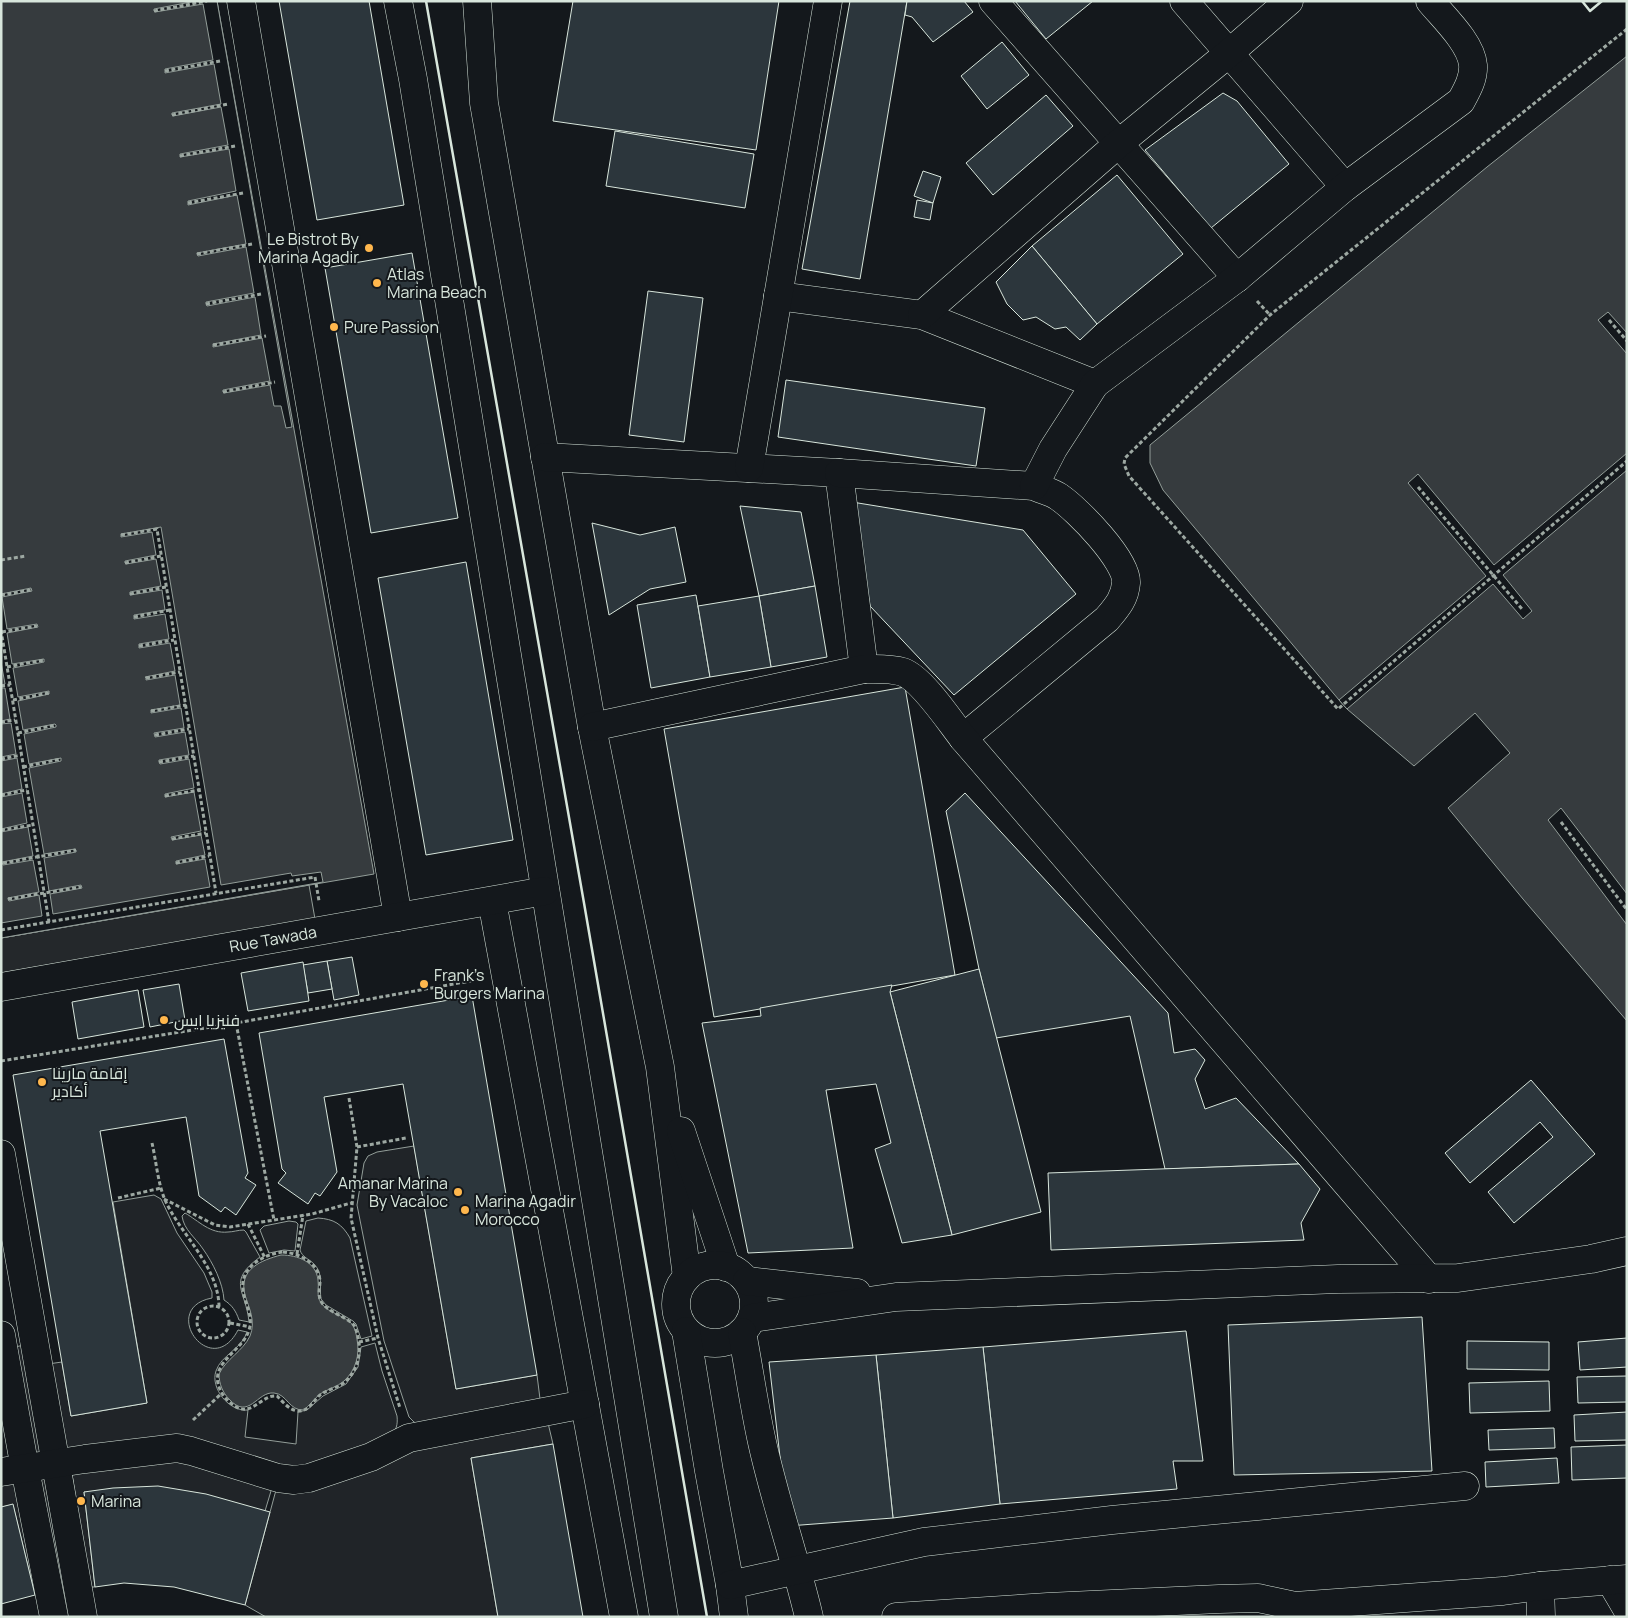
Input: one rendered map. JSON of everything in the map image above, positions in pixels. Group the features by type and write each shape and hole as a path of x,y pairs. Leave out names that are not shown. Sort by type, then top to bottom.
{"street":[{"path":"241,1 398,917"},
{"path":"398,1 664,1617"},
{"path":"476,1 484,103 592,727 660,1067 687,1277"},
{"path":"749,468 828,1"},
{"path":"993,1 1237,278"},
{"path":"1184,1 1345,187"},
{"path":"922,315 1118,144 1228,54 1289,1"},
{"path":"1034,486 1053,449 1095,384 1237,278 1345,187 1461,101 1470,85 1473,66 1468,47 1430,1"},
{"path":"778,296 922,315 1095,384"},
{"path":"545,457 1034,486 1058,496 1076,510 1103,540 1120,563 1127,580 1123,599 1107,619 962,738"},
{"path":"839,473 864,670"},
{"path":"592,727 864,670 883,668 904,672 920,684 962,738 1429,1279"},
{"name":"Rue Tawada","path":"1,987 545,891"},
{"path":"492,900 624,1617"},
{"path":"660,1067 736,1274 754,1299 747,1325 762,1441 809,1617"},
{"path":"1,1154 83,1617"},
{"path":"896,1297 736,1274 712,1265 698,1268 687,1277 679,1289 676,1304 678,1318 686,1331 698,1340 714,1343 729,1341 747,1325 896,1297 1338,1279 1458,1278 1591,1259 1627,1251"},
{"path":"686,1331 734,1617"},
{"path":"1,1335 13,1470 54,1617"},
{"path":"13,1470 177,1448 278,1478 294,1480 310,1478 347,1466 371,1457 409,1438 585,1404"},
{"path":"730,1585 924,1542 1112,1520 1465,1486"},
{"path":"896,1617 1048,1607 1354,1609 1540,1586 1618,1579 1627,1609"},
{"path":"1540,1586 1541,1617"}],"path":[{"path":"154,11 208,1"},
{"path":"1627,28 1270,315 1125,458 1124,464 1129,476 1338,709 1627,460"},
{"path":"165,71 221,61"},
{"path":"172,114 229,104"},
{"path":"180,156 236,146"},
{"path":"188,203 244,193"},
{"path":"197,254 253,244"},
{"path":"206,304 262,294"},
{"path":"1609,320 1627,341"},
{"path":"213,345 269,335"},
{"path":"223,392 278,382"},
{"path":"1418,487 1522,609"},
{"path":"121,536 157,529 216,893"},
{"path":"1,560 26,556"},
{"path":"125,563 161,556"},
{"path":"130,594 166,588"},
{"path":"1,595 31,590"},
{"path":"134,617 170,610"},
{"path":"37,626 1,631 49,922"},
{"path":"139,646 174,640"},
{"path":"7,667 44,660"},
{"path":"146,678 180,672"},
{"path":"1,686 10,685"},
{"path":"12,700 49,693"},
{"path":"151,711 186,705"},
{"path":"1,722 16,720"},
{"path":"18,733 56,725"},
{"path":"155,735 189,729"},
{"path":"1,759 21,755"},
{"path":"159,762 194,756"},
{"path":"23,767 61,759"},
{"path":"1,795 27,790"},
{"path":"165,796 199,790"},
{"path":"1561,822 1627,910"},
{"path":"1,830 33,825"},
{"path":"172,839 206,833"},
{"path":"3,864 76,850"},
{"path":"176,863 210,856"},
{"path":"1,930 315,877 324,930"},
{"path":"8,899 82,887"},
{"path":"1,1061 236,1023 506,975"},
{"path":"236,1023 274,1220"},
{"path":"349,1098 357,1147 351,1218 378,1338 409,1438"},
{"path":"357,1147 406,1138"},
{"path":"152,1143 164,1198 182,1230 207,1267 215,1284 219,1306"},
{"path":"118,1198 162,1188"},
{"path":"164,1198 215,1225 230,1227 319,1212 351,1203"},
{"path":"297,1254 303,1215"},
{"path":"248,1224 265,1258"},
{"path":"289,1252 297,1254 311,1263 317,1272 320,1281 319,1296 322,1303 354,1325 360,1354 351,1375 344,1382 320,1396 305,1410 295,1410 277,1396 263,1400 256,1406 241,1409 229,1402 222,1394 217,1375 222,1364 244,1342 250,1327 250,1314 243,1293 242,1280 251,1266 265,1258 279,1253 289,1252"},
{"path":"219,1306 227,1313 230,1323 228,1329 219,1338 206,1337 197,1328 198,1315 201,1310 207,1307 219,1306"},
{"path":"230,1323 250,1327"},
{"path":"359,1342 378,1338"}],"shaded area":[{"path":"1,1 217,1 374,874 1,938"},
{"path":"1627,56 1627,1021 1448,808 1510,753 1475,713 1414,766 1347,709 1163,490 1150,463 1150,445 1487,167"},
{"path":"309,885 315,919 1,973 1,938"},
{"path":"414,1146 456,1389 537,1375 540,1399 420,1426 409,1417 384,1341 357,1205 364,1163 368,1156 377,1152"},
{"path":"154,1195 161,1199 177,1233 204,1273 212,1292 212,1298 197,1304 189,1315 189,1326 195,1337 204,1345 215,1348 227,1344 238,1330 247,1332 241,1343 219,1365 215,1378 218,1391 228,1403 241,1410 248,1410 245,1437 296,1444 298,1412 307,1410 323,1396 346,1384 358,1367 361,1347 375,1343 397,1416 396,1427 391,1437 295,1469 67,1453 48,1364 62,1362 71,1416 147,1403 113,1202"},
{"path":"185,1213 216,1231 244,1230 246,1232 260,1257 244,1273 241,1280 249,1322 239,1320 233,1308 224,1300 220,1280 214,1267 183,1221 182,1216"},
{"path":"318,1218 337,1223 350,1238 372,1336 361,1339 356,1324 353,1321 326,1305 321,1299 319,1272 300,1250 306,1221"},
{"path":"289,1221 298,1224 295,1251 284,1250 269,1253 260,1230 264,1226"},
{"path":"281,1255 300,1258 314,1268 318,1280 318,1297 321,1303 350,1322 354,1328 358,1345 356,1362 352,1372 344,1381 320,1394 304,1410 295,1408 282,1396 274,1393 263,1396 253,1404 242,1407 236,1405 225,1394 219,1374 247,1341 252,1330 251,1315 244,1286 248,1272 259,1263"},
{"path":"24,1345 44,1459 35,1460 15,1347"},
{"path":"548,1423 553,1444 471,1458 498,1617 266,1617 245,1605 276,1490 404,1451"},
{"path":"166,1457 271,1489 265,1511 84,1492 95,1587 89,1587 72,1474"},
{"path":"46,1471 67,1593 59,1594 38,1472"},
{"path":"14,1481 43,1593 35,1595 13,1505 1,1507 1,1482"}],"pier":[{"path":"196,1 217,1 292,427 286,428 281,406 274,406 270,385 223,392 223,390 270,381 262,338 213,347 213,344 261,335 255,297 207,306 206,304 206,302 254,293 246,247 198,256 197,254 246,244 237,195 188,205 188,201 236,191 229,149 180,157 180,154 228,145 221,107 172,115 172,113 221,104 214,64 165,73 165,69 213,60 203,4 154,11 154,9"},
{"path":"1608,312 1627,333 1627,354 1598,320"},
{"path":"1627,453 1627,470 1503,575 1532,611 1523,619 1493,584 1347,709 1339,700 1486,576 1408,483 1418,474 1494,565"},
{"path":"161,527 221,885 291,873 292,876 321,872 323,882 1,938 1,923 42,916 39,895 9,901 8,899 39,892 33,860 3,865 2,862 33,856 28,827 1,832 1,829 27,823 22,793 1,797 1,794 22,789 17,758 1,761 1,757 16,754 11,723 1,724 1,721 10,719 5,688 1,688 1,685 5,684 1,662 1,594 31,588 32,591 2,597 7,629 37,624 38,627 7,633 12,664 44,659 44,662 13,668 18,697 49,691 49,694 18,701 23,730 56,725 56,727 24,734 29,764 61,758 61,761 29,768 44,854 76,850 76,852 44,858 49,891 81,885 82,888 50,894 53,914 210,887 205,859 176,864 176,861 205,855 201,835 172,840 171,837 201,831 194,792 165,797 165,794 194,788 189,759 160,764 159,762 159,760 189,755 185,732 155,737 154,733 184,728 181,708 151,713 151,710 180,705 175,675 146,680 145,677 175,671 170,643 139,648 139,644 169,639 165,614 134,619 134,615 165,610 162,590 130,595 130,592 161,586 156,559 125,563 125,561 156,555 152,532 121,537 121,534"},
{"path":"1561,808 1627,894 1627,925 1548,820"}],"building":[{"path":"279,1 369,1 404,205 317,220"},
{"path":"573,1 779,1 756,150 553,121"},
{"path":"850,1 907,1 860,279 802,269"},
{"path":"907,1 964,1 973,12 933,42 912,17 905,15"},
{"path":"1015,1 1093,1 1046,39"},
{"path":"1002,42 1029,75 987,109 961,76"},
{"path":"1223,93 1237,101 1289,164 1211,228 1145,150"},
{"path":"1046,95 1073,126 993,195 966,163"},
{"path":"615,131 754,154 745,208 606,186"},
{"path":"923,171 941,177 933,203 914,196"},
{"path":"1117,175 1183,254 1097,324 1032,246"},
{"path":"917,200 933,203 930,220 914,217"},
{"path":"1032,246 1097,324 1080,340 1066,327 1055,329 1036,317 1023,320 1007,304 996,282"},
{"path":"412,253 458,518 371,533 325,268"},
{"path":"648,291 703,298 684,442 629,435"},
{"path":"786,380 985,408 976,466 778,437"},
{"path":"852,502 1023,530 1076,594 954,695 870,606"},
{"path":"740,506 801,512 815,586 759,596"},
{"path":"592,523 640,535 675,527 686,582 650,589 609,615"},
{"path":"466,562 513,840 426,855 378,578"},
{"path":"815,586 827,657 771,667 759,596"},
{"path":"696,595 710,677 651,688 637,605"},
{"path":"759,596 771,667 710,677 698,606"},
{"path":"905,687 955,975 714,1017 664,729"},
{"path":"965,793 1168,1013 1174,1053 1195,1049 1205,1060 1195,1079 1205,1109 1236,1098 1299,1164 1165,1169 1130,1016 996,1038 979,969 946,811"},
{"path":"352,957 359,995 334,1000 327,961"},
{"path":"327,961 332,989 308,993 303,965"},
{"path":"303,962 309,1001 248,1011 241,973"},
{"path":"979,969 1041,1212 952,1235 890,992"},
{"path":"179,984 185,1020 150,1027 143,990"},
{"path":"892,985 890,992 952,1235 902,1243 875,1149 891,1143 876,1084 826,1090 853,1248 748,1253 702,1023 761,1016 760,1008"},
{"path":"138,990 144,1027 78,1039 72,1002"},
{"path":"472,996 537,1375 456,1389 403,1084 324,1097 337,1172 320,1196 315,1193 308,1204 278,1183 286,1173 282,1169 259,1033"},
{"path":"224,1039 248,1173 245,1178 256,1185 236,1215 225,1207 221,1212 199,1196 186,1117 100,1131 147,1403 71,1416 13,1075"},
{"path":"1531,1080 1595,1154 1514,1223 1488,1192 1553,1137 1540,1122 1470,1183 1445,1153"},
{"path":"1299,1164 1320,1189 1301,1223 1304,1240 1051,1250 1048,1173"},
{"path":"1422,1317 1432,1471 1234,1475 1228,1325"},
{"path":"1186,1331 1203,1461 1173,1461 1177,1489 1000,1504 983,1347"},
{"path":"1627,1338 1627,1367 1580,1370 1578,1342"},
{"path":"1467,1341 1549,1342 1549,1370 1467,1369"},
{"path":"983,1347 1000,1504 893,1518 876,1355"},
{"path":"876,1355 893,1518 788,1526 769,1362"},
{"path":"1627,1376 1627,1402 1578,1403 1577,1377"},
{"path":"1549,1381 1550,1411 1470,1413 1469,1383"},
{"path":"1627,1412 1627,1440 1575,1441 1574,1415"},
{"path":"1554,1428 1555,1448 1489,1450 1488,1430"},
{"path":"553,1444 583,1617 498,1617 471,1458"},
{"path":"1627,1445 1627,1478 1572,1480 1571,1447"},
{"path":"1557,1458 1559,1483 1486,1487 1485,1462"},
{"path":"158,1486 206,1494 270,1512 245,1605 174,1587 124,1583 95,1587 84,1492 113,1488"},
{"path":"13,1504 35,1595 1,1604 1,1507"}],"wall":[{"path":"426,1 707,1617"},
{"path":"1582,1 1590,11 1602,1"}],"place":[{"name":"Le Bistrot By Marina Agadir","path":"369,248"},
{"name":"Atlas Marina Beach","path":"377,283"},
{"name":"Pure Passion","path":"334,327"},
{"name":"Frank’s Burgers Marina","path":"424,984"},
{"name":"فنيزيا ايس","path":"164,1020"},
{"name":"إقامة مارينا أكادير","path":"42,1082"},
{"name":"Amanar Marina By Vacaloc","path":"458,1192"},
{"name":"Marina Agadir Morocco","path":"465,1210"},
{"name":"Marina","path":"81,1501"}]}
